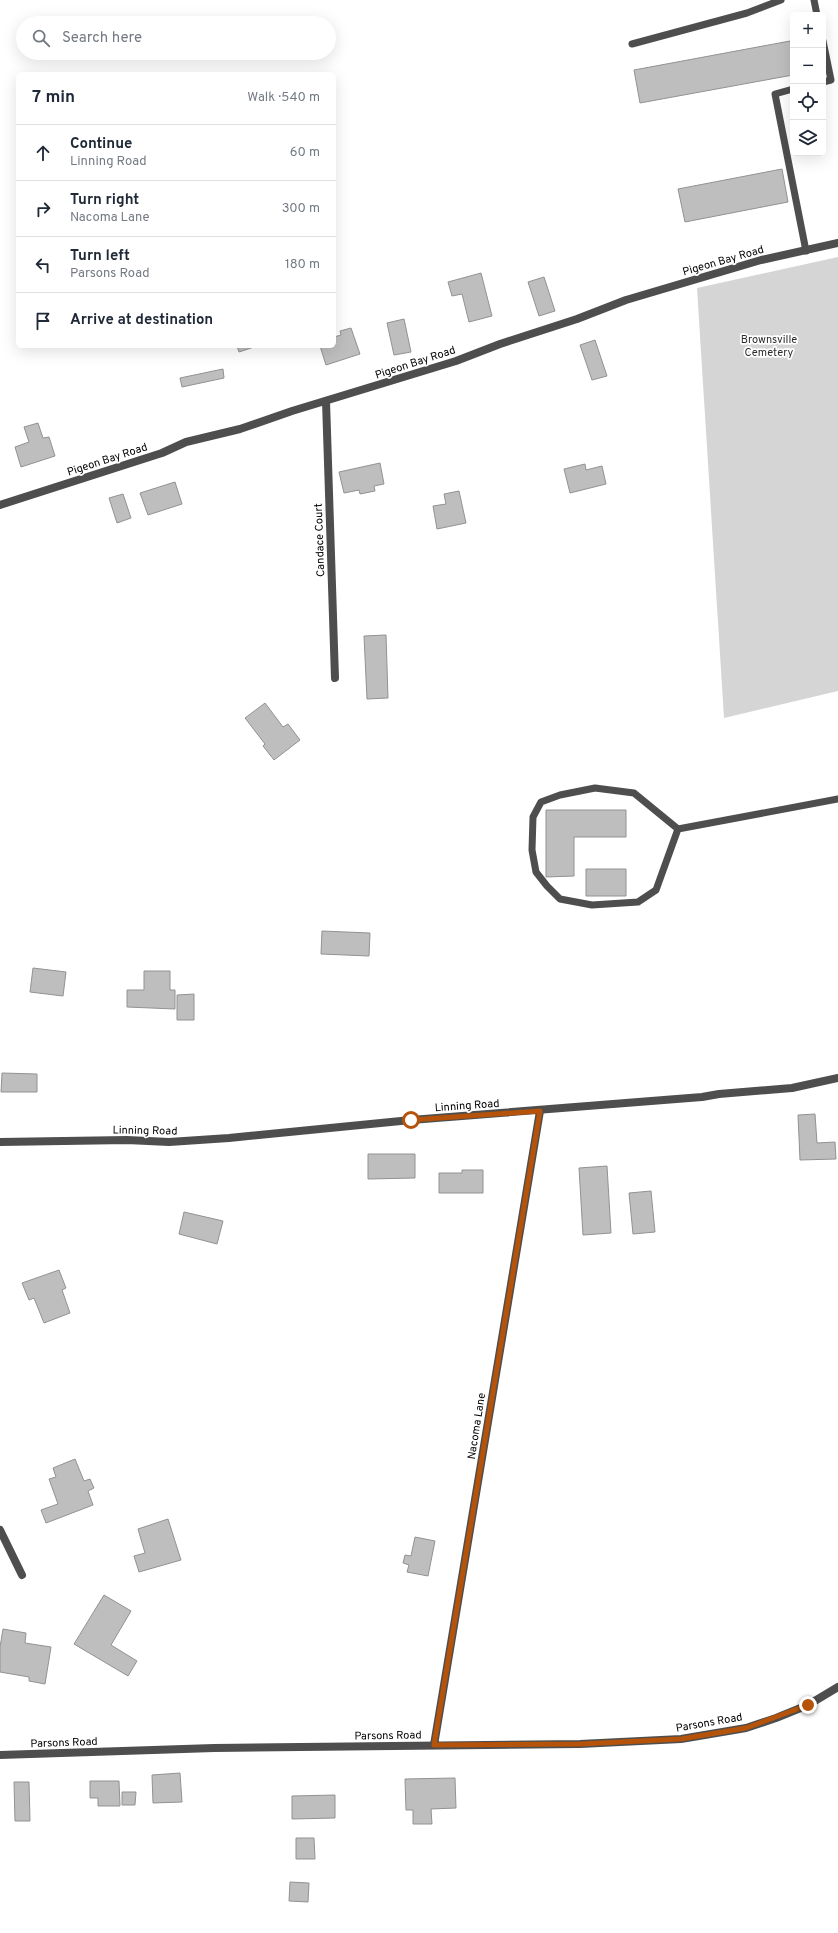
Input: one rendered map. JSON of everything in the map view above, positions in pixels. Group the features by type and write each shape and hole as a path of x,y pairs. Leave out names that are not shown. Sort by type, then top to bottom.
{"street":[{"name":"Pigeon Bay Road","path":"0,505 162,453 186,442 240,429 326,401 456,362 500,344 577,320 626,300 761,260 838,243"},
{"name":"Candace Court","path":"326,401 335,678"},
{"name":"Linning Road","path":"0,1142 126,1140 170,1142 229,1138 411,1120 695,1098 758,1090 792,1088 838,1078"},
{"name":"Nacoma Lane","path":"434,1745 540,1111"},
{"path":"0,1530 22,1575"},
{"name":"Parsons Road","path":"0,1755 93,1751 580,1744 681,1739 746,1728 808,1705 838,1687"}],"lane":[{"path":"632,44 747,13 781,0"},
{"path":"814,0 816,12"},
{"path":"826,54 832,80 826,81"},
{"path":"790,91 775,94 806,251"},
{"path":"595,788 634,792 678,829 656,890 638,902 592,905 560,899 536,872 532,850 533,817 541,802 560,795 595,788"},
{"path":"678,829 838,799"}],"green space":[{"name":"Brownsville Cemetery","path":"838,257 838,691 724,718 697,288"}],"building":[{"path":"790,41 790,76 640,103 634,70"},
{"path":"782,169 788,202 685,222 678,189"},
{"path":"481,273 492,316 469,322 462,294 452,296 448,282"},
{"path":"544,277 555,311 539,316 528,282"},
{"path":"404,319 411,352 394,355 387,323"},
{"path":"351,328 360,354 326,365 321,348 336,348 336,336 341,335 340,331"},
{"path":"595,340 607,376 592,380 580,345"},
{"path":"238,348 251,348 239,352"},
{"path":"223,369 224,378 182,387 180,378"},
{"path":"38,423 43,438 49,437 55,456 21,467 15,447 29,442 24,427"},
{"path":"380,463 384,484 374,486 375,491 360,494 359,490 344,493 339,472"},
{"path":"585,464 586,470 602,466 606,484 570,493 564,469"},
{"path":"175,482 182,504 148,515 140,493"},
{"path":"459,491 466,523 437,529 433,506 446,504 444,494"},
{"path":"123,494 131,518 117,523 109,498"},
{"path":"386,635 388,698 367,699 364,636"},
{"path":"265,703 283,727 288,724 300,740 274,760 263,746 265,744 245,718"},
{"path":"546,810 626,810 626,837 574,837 574,876 546,877"},
{"path":"586,869 626,869 626,896 586,896"},
{"path":"322,931 370,933 369,956 321,954"},
{"path":"33,968 66,972 63,996 30,992"},
{"path":"144,971 170,971 170,990 175,990 175,1009 127,1007 127,990 144,990"},
{"path":"194,994 194,1020 177,1020 177,995"},
{"path":"2,1073 37,1074 37,1092 1,1092"},
{"path":"815,1114 817,1143 835,1142 836,1159 800,1160 798,1115"},
{"path":"368,1154 415,1154 415,1178 368,1179"},
{"path":"607,1166 611,1233 583,1235 579,1168"},
{"path":"462,1170 483,1170 483,1193 439,1193 439,1173 462,1173"},
{"path":"651,1191 655,1232 633,1234 629,1193"},
{"path":"184,1212 223,1221 217,1244 179,1234"},
{"path":"59,1270 66,1288 62,1290 70,1313 44,1323 34,1298 29,1300 22,1283"},
{"path":"75,1459 84,1481 90,1479 94,1488 88,1491 93,1505 46,1523 41,1510 58,1504 49,1479 56,1477 53,1468"},
{"path":"168,1519 181,1560 139,1572 134,1556 145,1553 138,1529"},
{"path":"415,1537 435,1541 428,1576 407,1572 409,1565 403,1563 405,1555 411,1556"},
{"path":"104,1595 131,1611 111,1645 137,1661 128,1676 74,1644"},
{"path":"3,1629 26,1633 25,1643 51,1647 45,1684 29,1681 29,1677 0,1672 0,1647"},
{"path":"180,1773 182,1802 153,1803 152,1775"},
{"path":"455,1778 456,1808 431,1809 432,1824 413,1824 413,1810 406,1810 405,1779"},
{"path":"90,1781 119,1781 120,1806 98,1806 98,1798 90,1798"},
{"path":"14,1782 29,1782 30,1821 15,1821"},
{"path":"122,1792 136,1792 135,1805 122,1805"},
{"path":"335,1795 335,1818 292,1819 292,1796"},
{"path":"296,1838 314,1838 315,1859 296,1859"},
{"path":"290,1882 309,1883 308,1902 289,1901"}],"route":[{"path":"411,1120 540,1111 434,1745 580,1744 649,1742 681,1739 746,1728 808,1705"}]}
